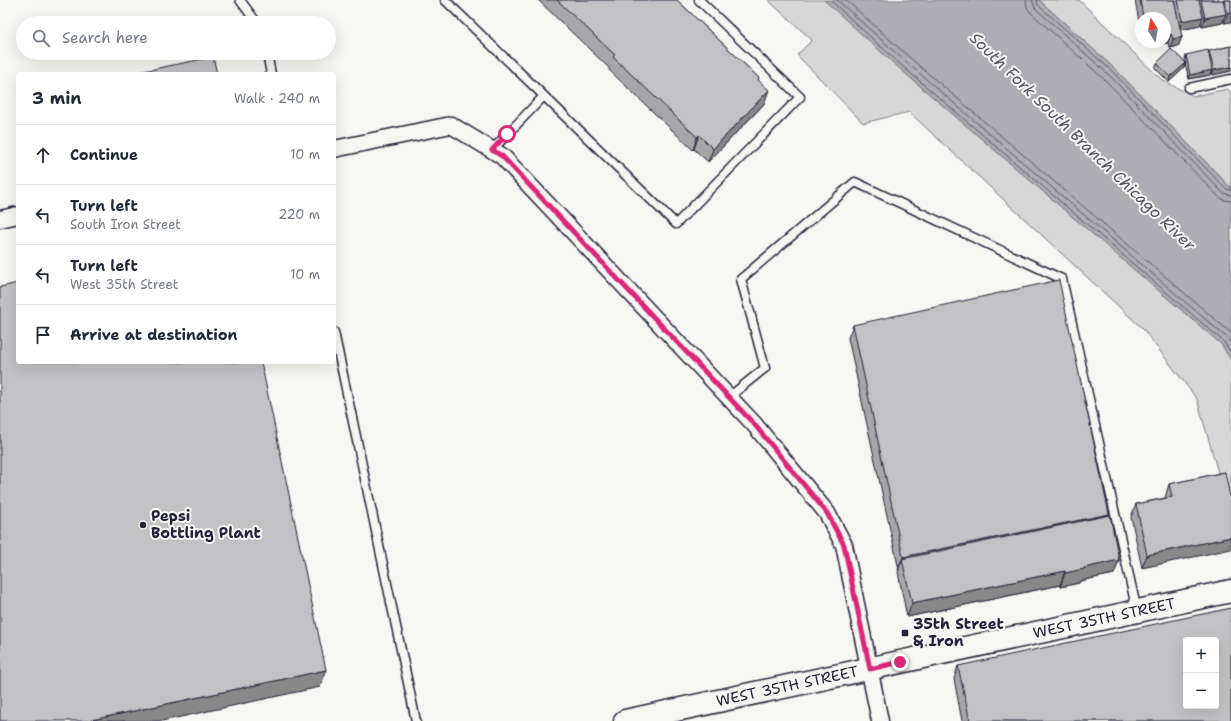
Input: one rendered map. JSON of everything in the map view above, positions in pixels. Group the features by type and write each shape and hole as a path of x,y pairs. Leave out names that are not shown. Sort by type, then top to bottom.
{"main road":[{"name":"WEST 35TH STREET","path":"625,721 1231,591"}],"street":[{"path":"336,149 451,125 502,156 754,424 827,513 844,545 880,721"},
{"path":"0,219 16,215"}],"lane":[{"path":"240,0 252,16"},
{"path":"445,0 543,97 676,224 800,97 699,0"},
{"path":"268,60 271,72"},
{"path":"1189,88 1231,79"},
{"path":"492,150 543,97"},
{"path":"729,398 765,368 741,279 855,182 1062,279 1137,612"},
{"path":"336,341 416,721"}],"shaded area":[{"path":"768,0 824,0 899,68 1221,344 1231,360 1231,532 1221,483 1197,399 1143,329 909,112 863,123 797,55 812,40"},
{"path":"1039,0 1079,0 1162,80 1193,96 1228,89 1231,94 1231,188 1115,69"}],"water":[{"name":"South Fork South Branch Chicago River","path":"824,0 1039,0 1115,69 1231,188 1231,360 1221,344 899,68"}],"building":[{"path":"557,0 677,0 759,78 758,80 769,90 713,149 699,135 697,137 613,57 615,55"},
{"path":"1140,0 1174,0 1182,37 1173,39 1171,34 1171,12 1142,12"},
{"path":"1178,0 1199,0 1203,17 1182,21"},
{"path":"1201,0 1223,0 1226,14 1205,18"},
{"path":"1225,0 1231,0 1231,13 1228,14"},
{"path":"1231,46 1231,67 1214,70 1209,51"},
{"path":"1171,49 1186,63 1170,77 1157,63"},
{"path":"1208,50 1212,70 1190,75 1186,55"},
{"path":"198,60 214,60 217,72 139,72"},
{"path":"1059,280 1109,514 903,557 853,325"},
{"name":"Pepsi Bottling Plant","path":"16,283 16,364 261,364 326,670 87,721 0,721 0,287"},
{"path":"1225,472 1231,502 1231,537 1147,555 1136,504 1172,497 1169,484"},
{"path":"1110,515 1119,560 1065,573 1065,571 912,603 902,559"},
{"path":"1231,608 1231,721 970,721 958,666"}],"place":[{"name":"Pepsi Bottling Plant","path":"143,525"},
{"name":"35th Street & Iron","path":"905,633"}],"route":[{"path":"507,134 492,150 502,156 754,424 827,513 844,545 870,669 900,662"}]}
